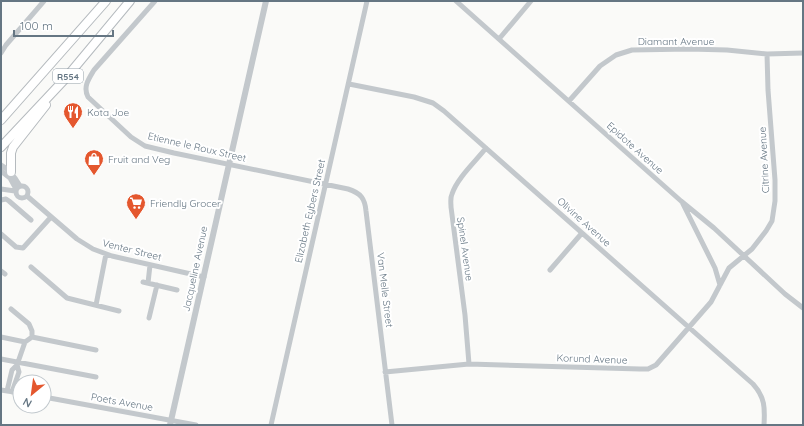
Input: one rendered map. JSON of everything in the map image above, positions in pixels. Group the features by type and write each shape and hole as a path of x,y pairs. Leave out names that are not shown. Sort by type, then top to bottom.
{"main road":[{"name":"R554","path":"1,120 106,1"},
{"name":"R554","path":"1,147 65,79 130,1"},
{"path":"10,175 11,153 13,147 33,123 65,79"}],"street":[{"path":"1,53 4,46 44,1"},
{"name":"Etienne le Roux Street","path":"155,1 94,70 86,84 85,90 88,98 138,142 153,148 325,185"},
{"name":"Jacqueline Avenue","path":"171,422 266,1"},
{"name":"Elizabeth Eybers Street","path":"271,425 367,1"},
{"name":"Epidote Avenue","path":"456,1 803,308"},
{"path":"499,39 531,1"},
{"name":"Diamant Avenue","path":"569,101 600,66 616,55 632,50 688,49 727,50 768,54 803,53"},
{"name":"Citrine Avenue","path":"744,256 752,249 766,231 772,221 774,213 774,149 768,90 768,54"},
{"name":"Olivine Avenue","path":"349,84 429,101 444,111 758,389 765,404 764,425"},
{"name":"Spinel Avenue","path":"469,364 465,314 451,198 457,184 486,148"},
{"path":"1,165 10,175 17,189 16,196 23,198 27,196 28,192 28,189 24,186 17,189 1,189"},
{"path":"1,171 10,175"},
{"path":"1,189 10,175"},
{"name":"Van Melle Street","path":"325,185 352,190 360,194 364,200 392,425"},
{"name":"Venter Street","path":"27,196 82,243 93,249 106,254 204,277"},
{"path":"1,200 6,199 31,220"},
{"path":"681,201 715,268 720,285"},
{"path":"1,234 16,247 23,248 51,217"},
{"path":"550,270 582,233"},
{"path":"96,305 106,254"},
{"name":"Korund Avenue","path":"385,372 469,364 648,369 656,365 711,302 729,268 744,256"},
{"path":"150,265 145,282 177,290"},
{"path":"31,267 64,296 119,311"},
{"path":"149,318 157,285"},
{"path":"11,309 29,324 32,331 32,337"},
{"path":"1,337 25,342"},
{"path":"7,390 12,370 18,364 25,342 32,337 96,350"},
{"path":"1,359 18,364 96,377"},
{"name":"Poets Avenue","path":"52,399 171,422 196,425"}],"place":[{"name":"Kota Joe","path":"73,129"},
{"name":"Fruit and Veg","path":"94,176"},
{"name":"Friendly Grocer","path":"136,220"}]}
